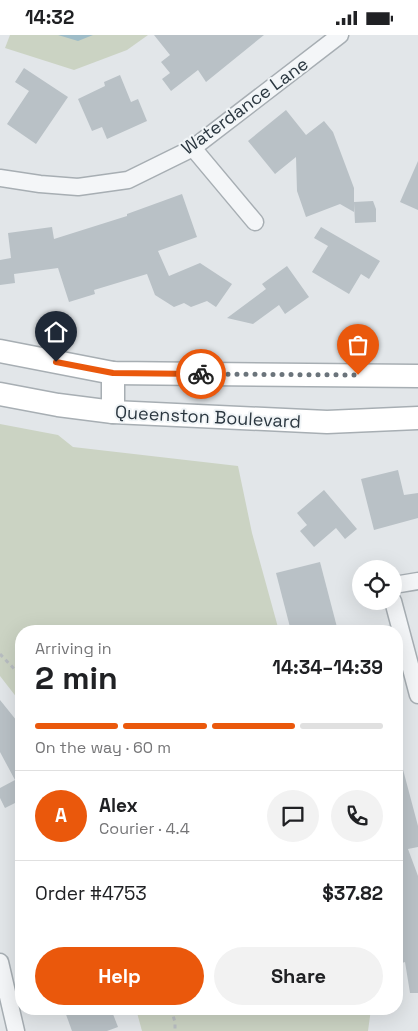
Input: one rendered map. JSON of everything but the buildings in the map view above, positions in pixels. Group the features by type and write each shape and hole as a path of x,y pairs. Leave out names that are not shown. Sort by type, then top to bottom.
{"main road":[{"path":"0,351 113,373 418,376"},
{"path":"113,373 113,413"},
{"name":"Queenston Boulevard","path":"0,394 113,413 326,422 418,418"}],"street":[{"name":"Waterdance Lane","path":"0,178 78,187 128,180 193,148 340,35"},
{"path":"193,148 254,222"},
{"path":"402,584 418,581"},
{"path":"395,610 399,625"},
{"path":"403,639 418,695"},
{"path":"0,963 16,1031"}],"path":[{"path":"0,654 15,670"},
{"path":"173,1015 175,1031"}],"green space":[{"path":"10,35 148,35 127,50 74,70 5,48"},
{"path":"0,424 58,435 73,447 238,466 252,533 277,625 15,625 15,695 0,676"},
{"path":"138,1015 370,1015 368,1031 142,1031"}],"water":[{"path":"58,35 93,35 78,41"}],"way so far":[{"path":"201,374 358,375"}],"route":[{"path":"56,362 113,373 201,374"}]}
